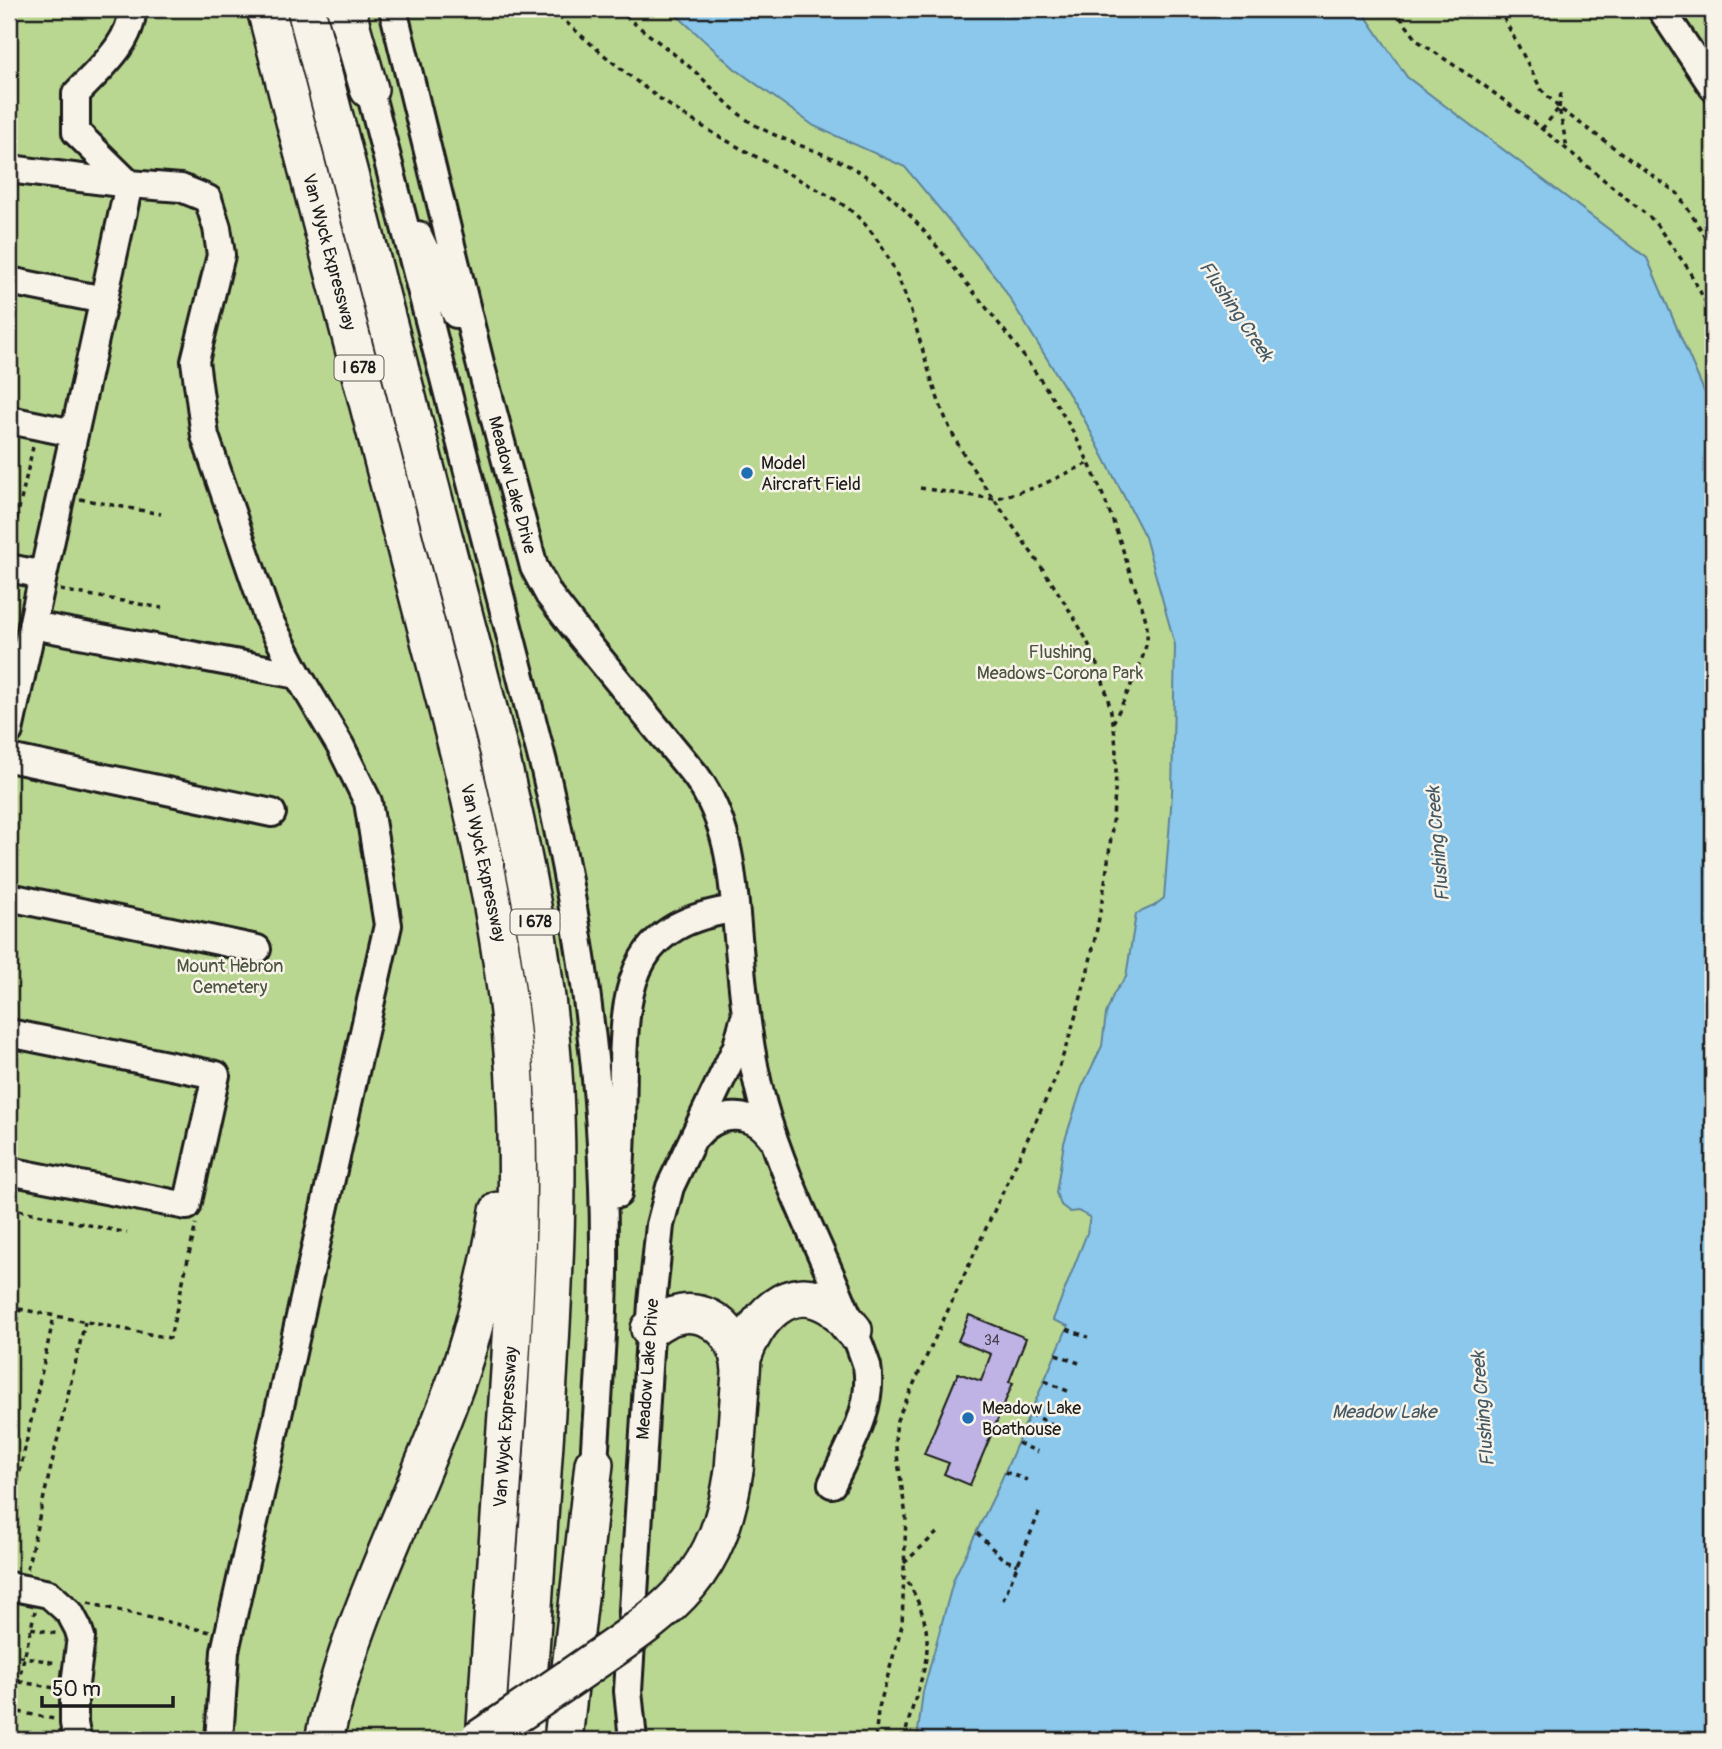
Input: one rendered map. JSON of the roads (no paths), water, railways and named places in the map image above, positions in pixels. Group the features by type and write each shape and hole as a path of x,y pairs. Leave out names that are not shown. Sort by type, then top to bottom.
{"highway":[{"path":"254,9 299,136"},
{"name":"Van Wyck Expressway","path":"266,9 477,824 503,966 516,1110 518,1204 485,1740"},
{"name":"I 678","path":"306,9 499,751 524,862 542,960 553,1070 557,1204 553,1305 524,1740"},
{"path":"345,9 369,89"},
{"path":"324,1740 350,1647 449,1403 472,1335 486,1280 516,1110"},
{"path":"478,1740 648,1624 676,1600 700,1571 717,1538 729,1504 741,1371 746,1346 769,1310 791,1299 817,1300 839,1312 853,1330"},
{"path":"650,1329 659,1321 680,1313 711,1320 723,1326 732,1336 740,1356 741,1371"},
{"path":"563,1740 594,1464"}],"street":[{"path":"129,184 76,132 76,94 117,47 132,23 132,9"},
{"path":"352,9 389,169 545,770 575,910 590,1009 600,1101 604,1293 580,1740"},
{"name":"Meadow Lake Drive","path":"393,9 480,363 534,567 539,579 576,630 708,793 717,811 728,849 745,1015 758,1086 776,1146"},
{"path":"1661,9 1713,87"},
{"path":"9,169 181,188 208,199 217,228 220,255 195,361 205,436 267,616 341,747 368,802 388,926 225,1651 219,1740"},
{"path":"389,169 480,363"},
{"path":"9,731 129,184"},
{"path":"9,281 104,300"},
{"path":"9,421 74,433"},
{"path":"9,568 42,581"},
{"path":"32,625 298,675"},
{"path":"9,758 272,813"},
{"path":"9,897 257,949"},
{"path":"604,1293 619,1185 624,1027 632,982 641,960 650,948 674,928 697,917 735,909"},
{"name":"Meadow Lake Drive","path":"633,1740 628,1691 650,1329 658,1244 670,1187 737,1046 745,1015"},
{"path":"9,1034 216,1075 187,1206 9,1171"},
{"path":"692,1142 698,1133 716,1119 738,1116 759,1123 776,1146 853,1330 867,1366 868,1395 862,1416 832,1484"},
{"path":"24,1589 49,1594 70,1613 81,1637 75,1732"}],"water":[{"name":"Meadow Lake","path":"670,9 1361,9 1407,77 1647,258 1713,412 1713,1740 917,1740 923,1692 954,1578 997,1490 1068,1326 1053,1320 1087,1233 1090,1217 1078,1211 1070,1212 1061,1205 1056,1193 1064,1143 1082,1087 1102,1046 1106,1014 1114,993 1126,977 1136,914 1164,898 1172,794 1175,645 1145,537 1083,417 999,281 905,167 814,126 734,68"}],"place":[{"name":"Model Aircraft Field","path":"747,473"},
{"name":"Meadow Lake Boathouse","path":"968,1418"}],"water label":[{"name":"Flushing Creek","path":"1236,311"},
{"name":"Flushing Creek","path":"1438,844"},
{"name":"Flushing Creek","path":"1483,1409"}],"park label":[{"name":"Flushing Meadows-Corona Park","path":"1060,662"},
{"name":"Mount Hebron Cemetery","path":"230,976"}]}
